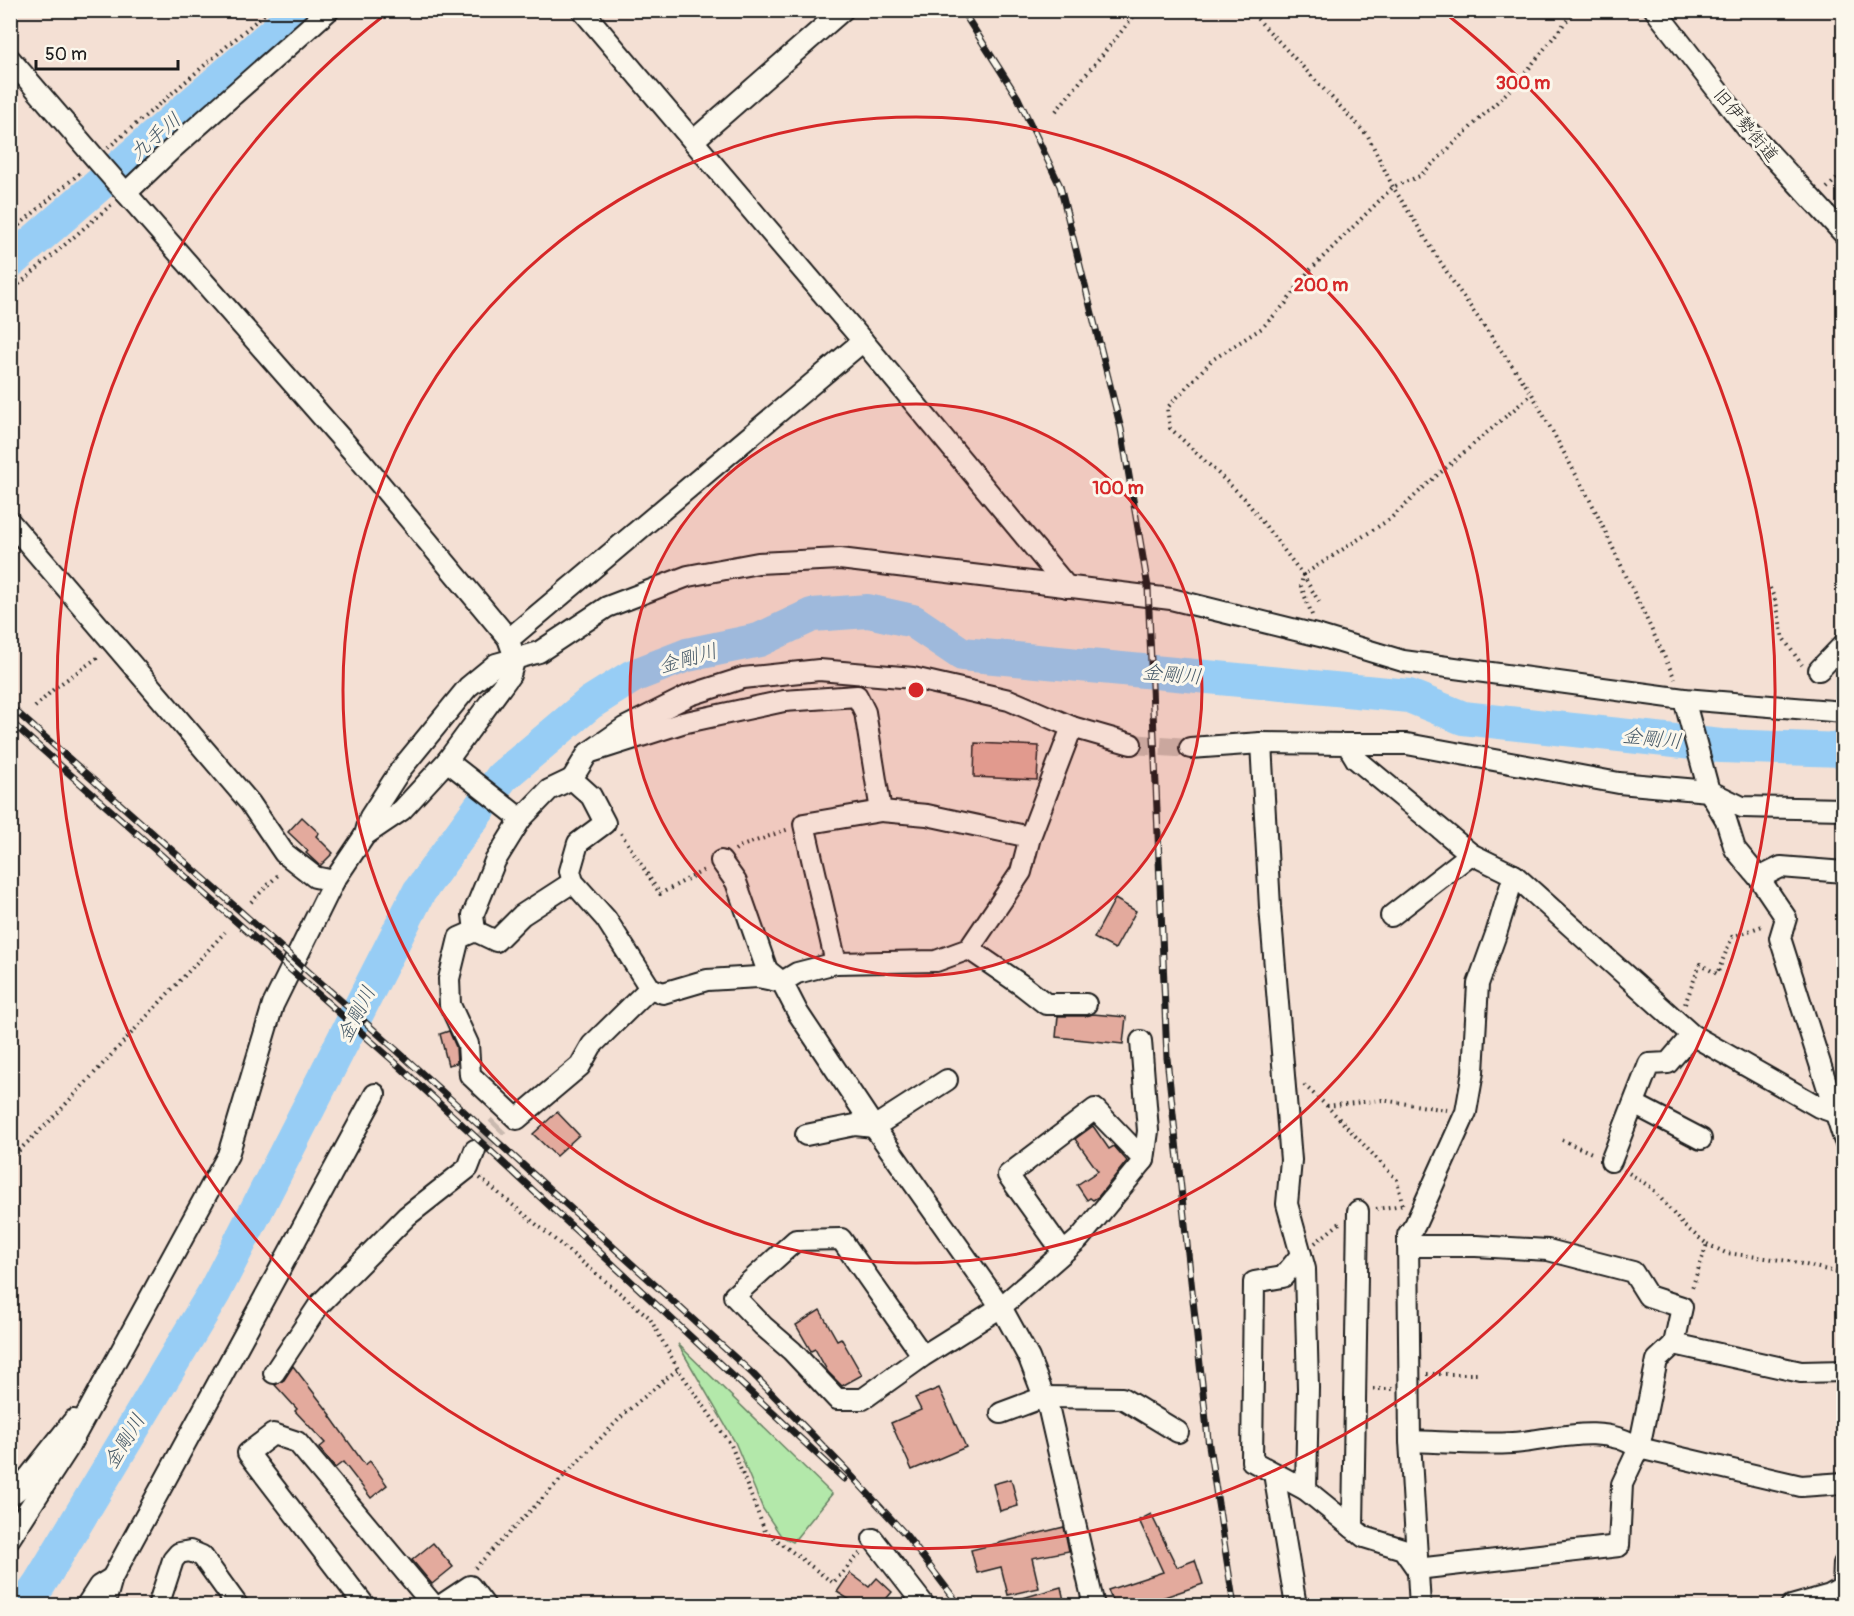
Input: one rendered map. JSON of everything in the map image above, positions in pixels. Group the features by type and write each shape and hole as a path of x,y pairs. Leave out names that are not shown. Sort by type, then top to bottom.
{"street":[{"path":"126,193 172,149 329,10"},
{"path":"582,10 863,340 1067,587"},
{"path":"693,141 843,10"},
{"name":"旧伊勢街道","path":"1655,10 1749,131 1844,234"},
{"path":"10,59 361,461 508,638 515,658 510,675 453,766 402,810 365,835"},
{"path":"508,638 524,627 863,340"},
{"path":"10,522 250,803 284,853 315,877 334,881"},
{"path":"10,1538 67,1450 228,1155 273,1005 334,881 365,835 370,818 401,769 468,687 496,664 539,652 617,603 688,576 758,563 840,559 1171,599 1320,636 1403,662 1684,699 1844,712"},
{"path":"1814,671 1844,644"},
{"path":"474,931 473,915 495,861 521,819 549,790 573,779 588,753 624,728 690,695 743,678 819,670 913,678 1009,700 1072,727 1131,744"},
{"path":"588,753 682,723 784,701 857,696 865,712 881,811"},
{"path":"1684,699 1709,791 1726,820 1736,849 1786,918 1780,938 1844,1139"},
{"path":"573,779 591,796 605,823 578,843 570,871 573,882 606,919 650,988 663,993 707,980 758,977 782,982 797,973 836,963 936,961 969,950 1021,872 1030,837 1072,727"},
{"path":"1190,748 1261,743 1407,744 1618,783 1709,791 1742,807 1844,809"},
{"path":"1261,743 1270,907 1291,1160 1287,1204 1305,1269 1308,1388 1306,1490"},
{"path":"1347,744 1356,759 1471,854 1514,875 1685,1028 1819,1107 1836,1113"},
{"path":"453,766 521,819"},
{"path":"836,963 804,824 881,811 927,815 1030,837"},
{"path":"1390,916 1471,854"},
{"path":"721,861 736,882 767,970 782,982 798,1013 874,1127 1001,1307 1029,1358 1049,1410 1094,1605"},
{"path":"1759,878 1781,867 1844,872"},
{"path":"1420,1605 1410,1441 1408,1240 1466,1112 1473,1072 1478,984 1514,875"},
{"path":"573,882 522,915 496,941 474,931 459,938 449,979 450,1005 468,1044 470,1075 508,1122 580,1066 592,1045 650,988"},
{"path":"969,950 1046,1004 1086,1004"},
{"path":"1611,1161 1649,1064 1668,1063 1685,1028"},
{"path":"923,1356 841,1239 796,1240 734,1296 763,1326 792,1351 837,1399 863,1399 923,1356 1001,1307 1079,1239 1144,1160 1148,1131 1141,1041"},
{"path":"806,1135 855,1125 874,1127 947,1080"},
{"path":"104,1605 112,1578 375,1094"},
{"path":"1634,1104 1701,1140"},
{"path":"1063,1252 1008,1175 1095,1109 1144,1160"},
{"path":"274,1373 319,1305 407,1216 468,1168 475,1150"},
{"path":"1353,1528 1358,1211"},
{"path":"1408,1240 1548,1250 1633,1272 1648,1296 1682,1307 1674,1344 1658,1360 1639,1448 1622,1484 1619,1546 1417,1569"},
{"path":"1301,1255 1283,1277 1254,1282 1252,1461 1306,1490 1364,1537 1402,1549 1417,1569"},
{"path":"1674,1344 1801,1372 1844,1371"},
{"path":"1002,1413 1044,1397 1122,1398 1178,1432"},
{"path":"10,1496 20,1488 72,1421 88,1412"},
{"path":"1410,1441 1511,1443 1592,1432 1630,1442 1639,1448 1801,1486 1844,1483"},
{"path":"365,1605 248,1454 273,1434 297,1442 437,1605"},
{"path":"1274,1473 1296,1605"},
{"path":"873,1539 925,1605"},
{"path":"158,1605 173,1560 178,1553 189,1551 202,1556 238,1605"},
{"path":"1842,1605 1844,1564"},
{"path":"86,1605 99,1586 112,1578"},
{"path":"437,1605 466,1578"},
{"path":"437,1605 470,1587 485,1605"},
{"path":"1791,1605 1830,1595 1843,1587"}],"path":[{"path":"10,233 269,10"},
{"path":"1056,111 1139,10"},
{"path":"1249,10 1368,136 1393,187 1455,285 1532,394 1593,506 1684,699"},
{"path":"1319,602 1303,575 1244,498 1170,428 1167,408 1212,360 1262,328 1286,303 1308,272 1393,187 1420,176 1519,81 1575,10"},
{"path":"10,292 126,193"},
{"path":"1320,636 1301,586 1303,575 1390,519 1532,394"},
{"path":"1770,588 1776,602 1784,638 1814,671"},
{"path":"35,707 56,687 116,645"},
{"path":"605,823 616,825 660,894 721,861 739,847 804,824"},
{"path":"251,902 291,859"},
{"path":"1685,1028 1700,964 1717,974 1732,938 1786,918"},
{"path":"10,1159 60,1110 225,932"},
{"path":"1283,1066 1327,1106 1396,1180 1408,1240"},
{"path":"1327,1106 1382,1100 1466,1112"},
{"path":"1562,1140 1611,1161 1652,1188 1684,1226 1707,1244 1725,1253 1789,1261 1844,1274"},
{"path":"468,1168 649,1317 678,1369 731,1445 765,1531 833,1583 873,1539"},
{"path":"1682,1307 1690,1294 1707,1244"},
{"path":"466,1578 626,1412 678,1369"}],"green space":[{"path":"678,1344 832,1494 793,1542 781,1536 763,1509 735,1442"}],"building":[{"path":"975,743 1039,746 1037,780 974,777"},
{"path":"302,817 319,833 316,836 333,853 320,866 288,832"},
{"path":"1115,899 1136,911 1115,949 1094,938"},
{"path":"1093,1014 1126,1017 1123,1044 1056,1037 1058,1016"},
{"path":"449,1031 456,1047 457,1063 448,1065 440,1034"},
{"path":"557,1112 579,1135 556,1156 533,1134"},
{"path":"1093,1126 1109,1149 1114,1146 1127,1161 1098,1197 1087,1200 1077,1185 1098,1171 1075,1139"},
{"path":"820,1310 837,1340 841,1338 862,1375 842,1386 828,1372 815,1349 811,1351 796,1325"},
{"path":"293,1366 331,1415 365,1465 370,1461 387,1485 371,1498 343,1462 335,1468 319,1448 325,1443 295,1411 297,1409 275,1385 284,1380"},
{"path":"939,1388 966,1447 912,1470 891,1423 921,1410 915,1398"},
{"path":"1011,1479 1018,1506 1000,1511 993,1484"},
{"path":"1151,1514 1177,1567 1195,1560 1203,1584 1141,1605 1114,1605 1108,1590 1163,1572 1139,1520"},
{"path":"1064,1527 1069,1551 1032,1558 1039,1588 1008,1595 1001,1567 977,1573 971,1550"},
{"path":"433,1543 453,1567 432,1584 412,1560"},
{"path":"850,1573 869,1587 877,1578 892,1592 881,1605 858,1605 837,1592"},
{"path":"1061,1587 1065,1605 1013,1605 1012,1601"}],"waterway":[{"name":"九手川","path":"10,262 300,10"},
{"name":"金剛川","path":"24,1606 214,1293 419,892 502,777 590,703 633,676 687,655 759,640 812,615 868,611 913,621 962,654 1409,696 1463,718 1721,746 1844,750"}],"tunnel":[{"path":"1131,744 1190,748"},
{"path":"475,1150 499,1125"}],"railway":[{"path":"962,10 1018,98 1060,186 1121,429 1148,587 1167,1058 1208,1439 1234,1606"},
{"path":"10,706 403,1056 753,1374 906,1535 960,1606"},
{"path":"10,721 398,1065 844,1479"}]}
